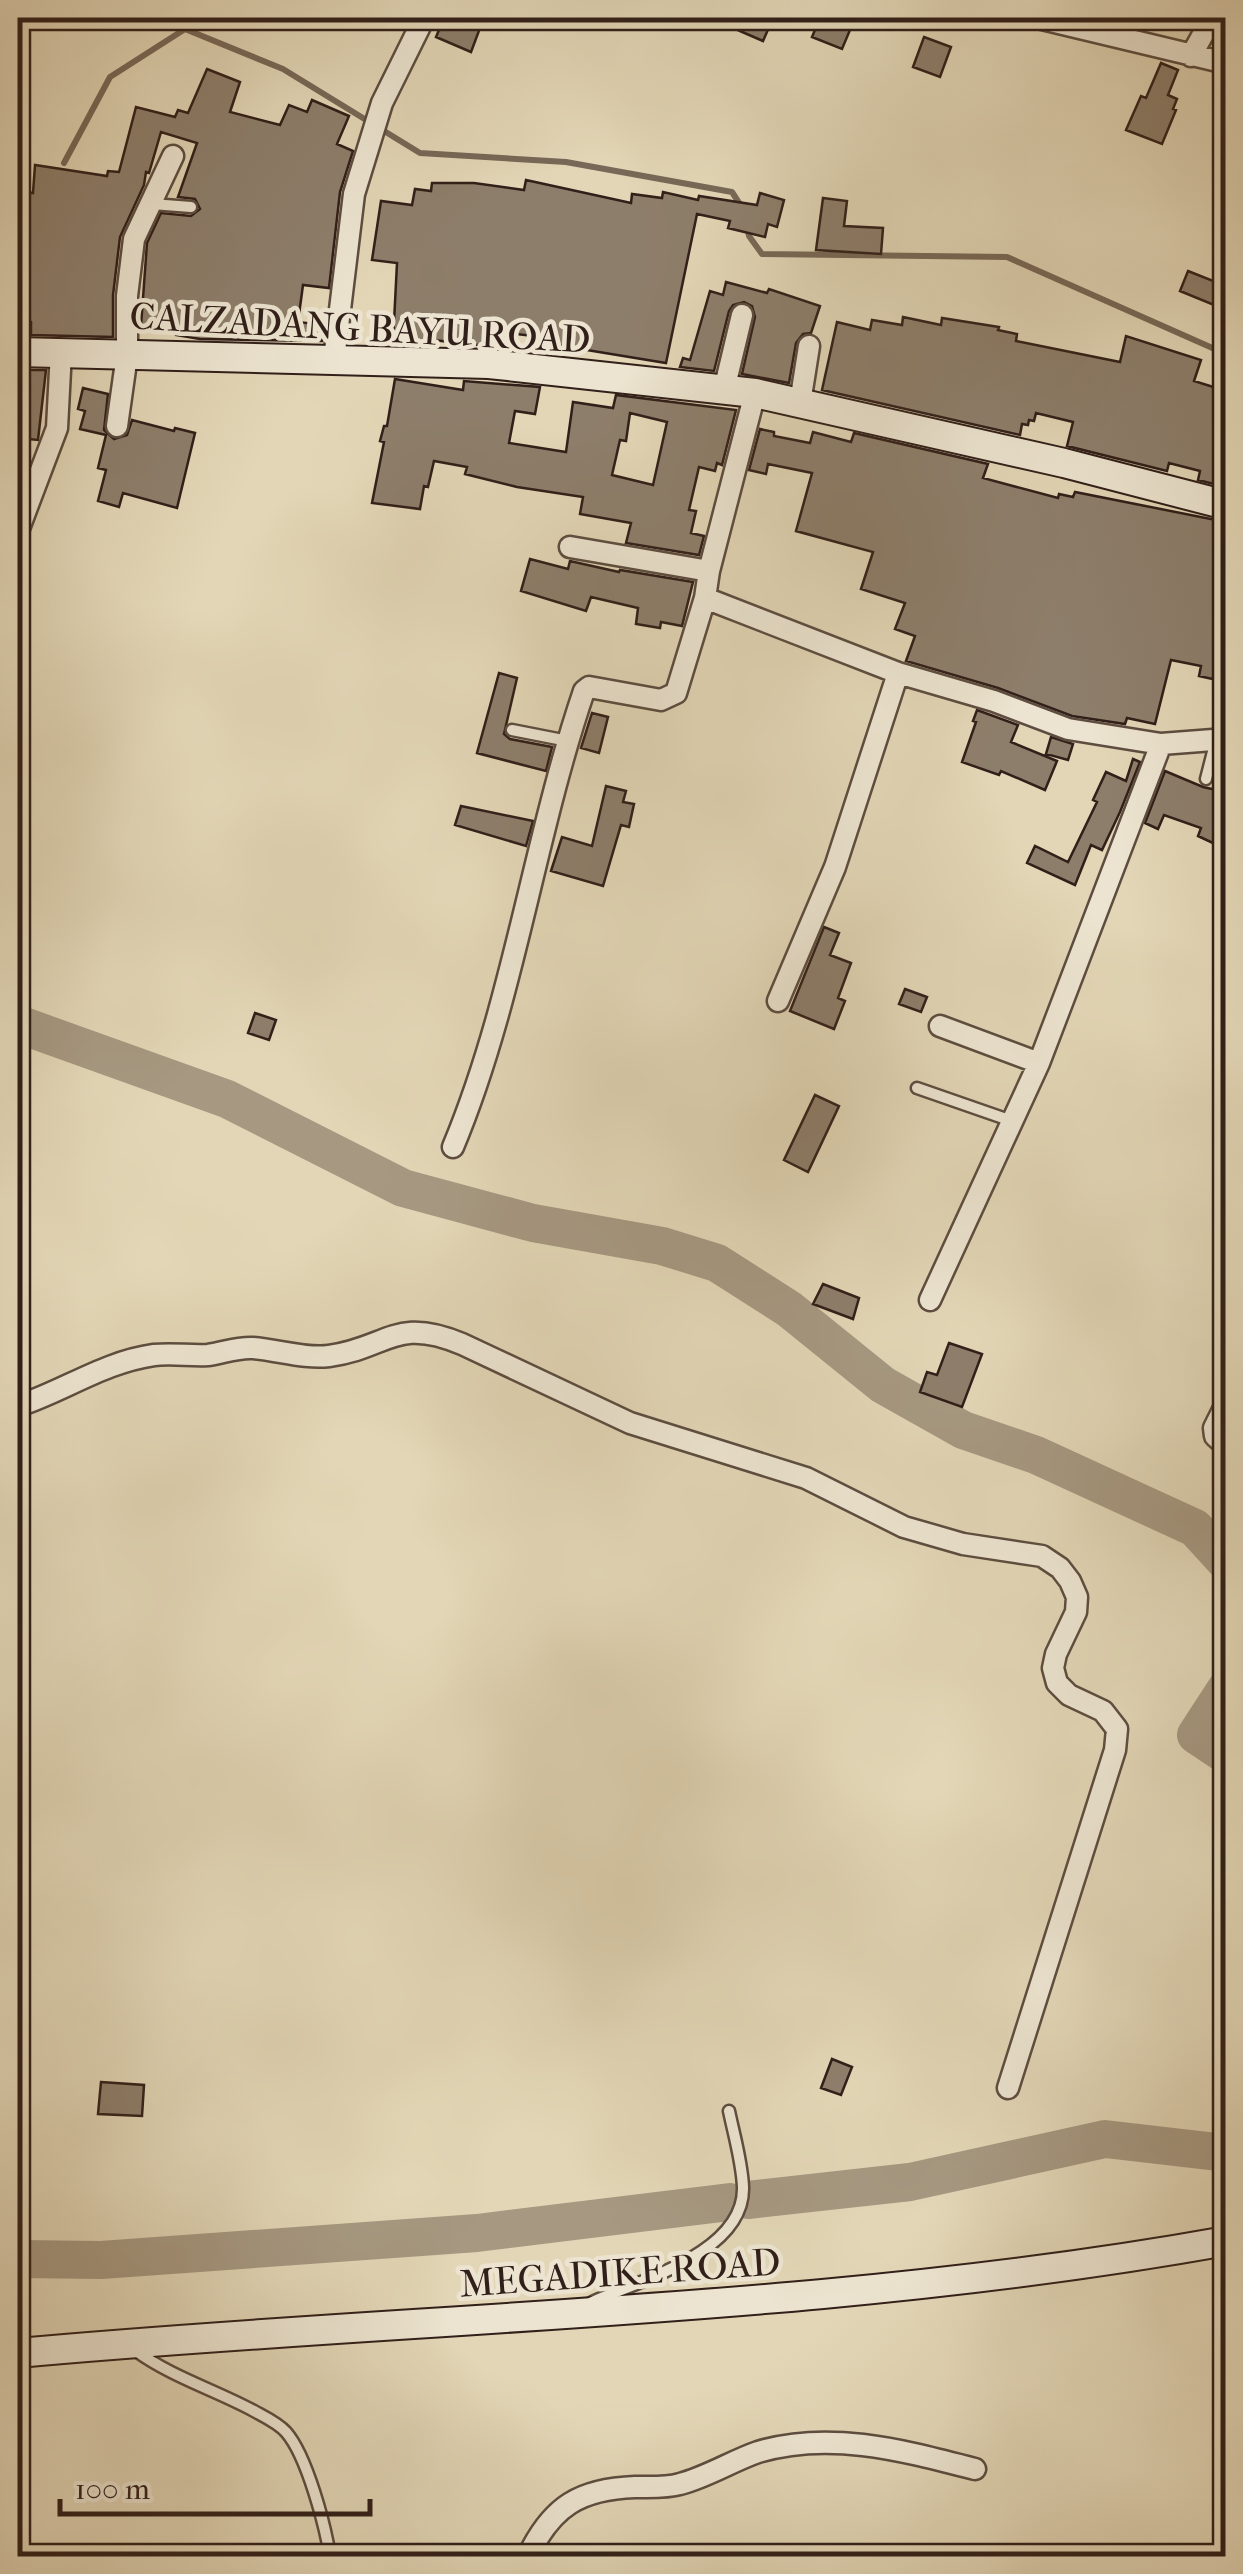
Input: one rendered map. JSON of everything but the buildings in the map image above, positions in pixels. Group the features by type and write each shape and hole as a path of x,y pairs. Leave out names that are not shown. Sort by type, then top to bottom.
{"street":[{"path":"334,359 354,194 382,103 424,18"},
{"path":"1038,18 1226,63"},
{"path":"1191,56 1212,18"},
{"path":"118,426 127,356 130,261 140,223 173,156"},
{"path":"724,390 742,315"},
{"path":"800,403 809,346"},
{"path":"18,523 57,428 61,351"},
{"name":"CALZADANG BAYU ROAD","path":"18,352 489,364 724,390 800,403 1064,462 1226,504"},
{"path":"453,1146 500,1005 584,692 589,687 662,700 676,693 705,598 708,571 755,394"},
{"path":"570,547 708,571"},
{"path":"705,598 898,673 994,701 1068,729 1161,744 1221,739"},
{"path":"778,1001 835,867 898,673"},
{"path":"930,1300 1039,1063 1161,744"},
{"path":"940,1026 1039,1063"},
{"path":"18,1406 102,1368 152,1355 207,1355 250,1348 324,1357 417,1330 462,1344 630,1423 806,1478 904,1527 963,1544 1042,1556 1060,1568 1077,1597 1076,1612 1052,1668 1056,1683 1069,1695 1103,1711 1117,1728 1114,1750 1008,2088"},
{"path":"1226,1404 1214,1428 1215,1436 1226,1446"},
{"name":"MEGADIKE ROAD","path":"18,2353 912,2287 1226,2241"},
{"path":"528,2556 537,2537 582,2494 681,2484 789,2444 886,2447 975,2469"}],"lane":[{"path":"152,204 191,208"},
{"path":"512,730 568,741"},
{"path":"1206,779 1221,739"},
{"path":"917,1088 1012,1120"},
{"path":"564,2315 705,2251 726,2235 738,2215 743,2188 729,2110"},
{"path":"127,2344 158,2367 239,2403 286,2430 326,2526 330,2556"}],"waterway":[{"path":"64,163 110,77 185,29 283,69 420,153 566,162 732,192 743,209"},
{"path":"747,226 762,254 1007,257 1226,354"},
{"path":"18,1024 227,1099 403,1188 533,1223 662,1246 717,1263 789,1309 883,1385 963,1430 1036,1455 1195,1528 1226,1562"},
{"path":"1226,1689 1196,1735 1226,1755"},
{"path":"748,2200 910,2182 1105,2139 1226,2153"},
{"path":"18,2259 101,2260 477,2233 730,2202"}]}
